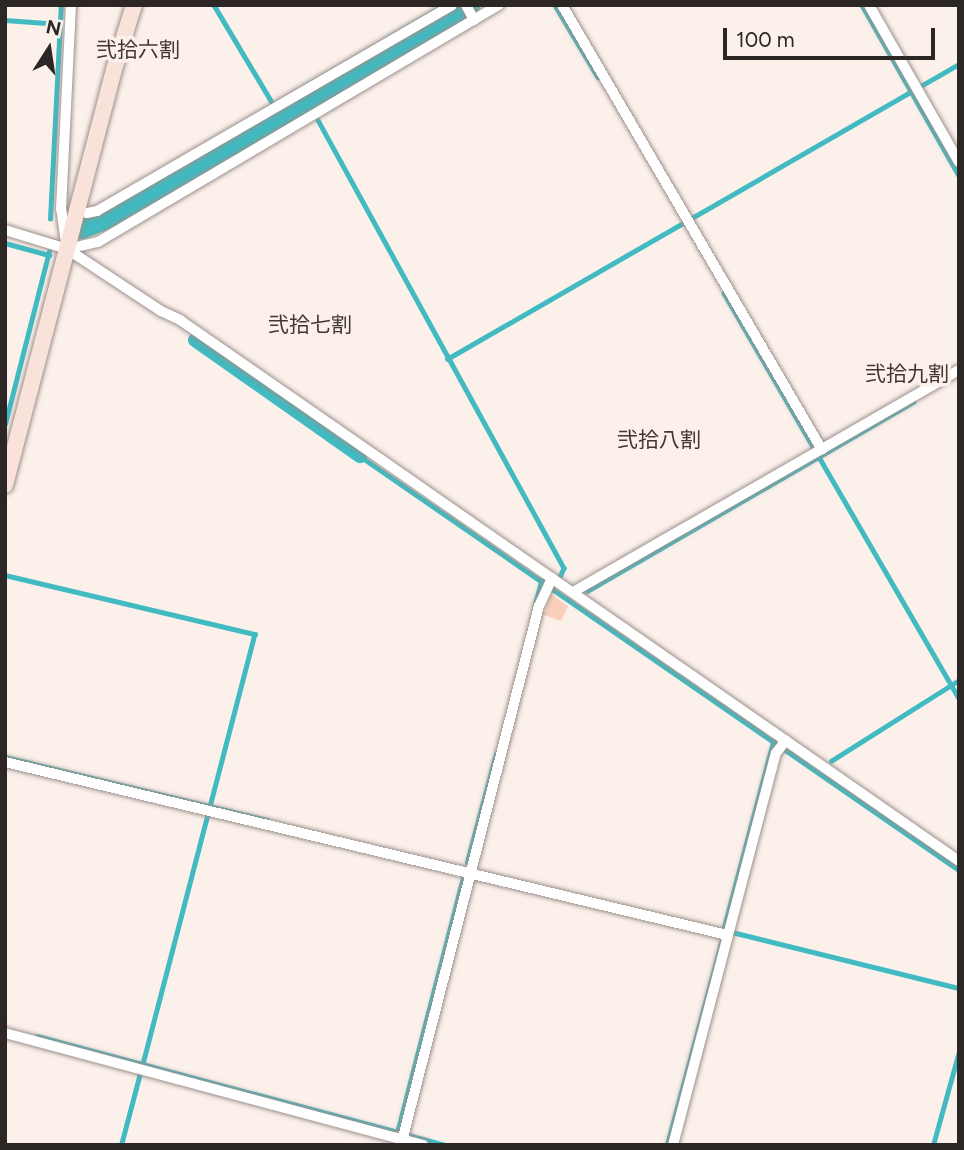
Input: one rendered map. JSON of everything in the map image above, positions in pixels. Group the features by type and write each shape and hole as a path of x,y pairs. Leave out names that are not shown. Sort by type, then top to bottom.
{"street":[{"path":"67,250 61,209 71,5"},
{"path":"5,485 134,5"},
{"path":"87,213 97,211 452,5"},
{"path":"67,250 98,242 470,12 499,5"},
{"path":"562,5 819,452"},
{"path":"869,5 959,162"},
{"path":"5,230 67,250 160,312 180,320 549,583 573,592 782,745 959,861"},
{"path":"573,592 959,370"},
{"path":"401,1142 549,583"},
{"path":"673,1145 728,932 782,745"},
{"path":"5,762 470,874 728,932"},
{"path":"5,1033 401,1142 423,1145"}],"shaded area":[{"path":"551,594 568,606 561,621 541,614 546,611"}],"waterway":[{"path":"50,219 61,5"},
{"path":"214,5 279,114"},
{"path":"458,5 460,9"},
{"path":"81,226 102,218 467,5"},
{"path":"555,5 598,77"},
{"path":"862,5 959,176"},
{"path":"5,20 60,24"},
{"path":"447,359 959,64"},
{"path":"304,99 307,103"},
{"path":"318,120 564,568 561,575"},
{"path":"5,243 49,255"},
{"path":"5,424 49,252"},
{"path":"724,293 959,699"},
{"path":"195,340 360,456"},
{"path":"587,591 913,402"},
{"path":"360,456 959,870"},
{"path":"5,575 255,634 143,1064"},
{"path":"535,604 541,581"},
{"path":"831,761 959,680"},
{"path":"723,931 773,742"},
{"path":"467,862 496,754"},
{"path":"5,757 268,820"},
{"path":"398,1129 463,878"},
{"path":"728,931 959,988"},
{"path":"667,1145 721,943"},
{"path":"37,1036 394,1131"},
{"path":"933,1145 959,1051"},
{"path":"121,1145 140,1073"},
{"path":"408,1135 445,1145"}],"district":[{"name":"弐拾六割","path":"138,50"},
{"name":"弐拾七割","path":"310,325"},
{"name":"弐拾九割","path":"907,374"},
{"name":"弐拾八割","path":"659,440"}]}
